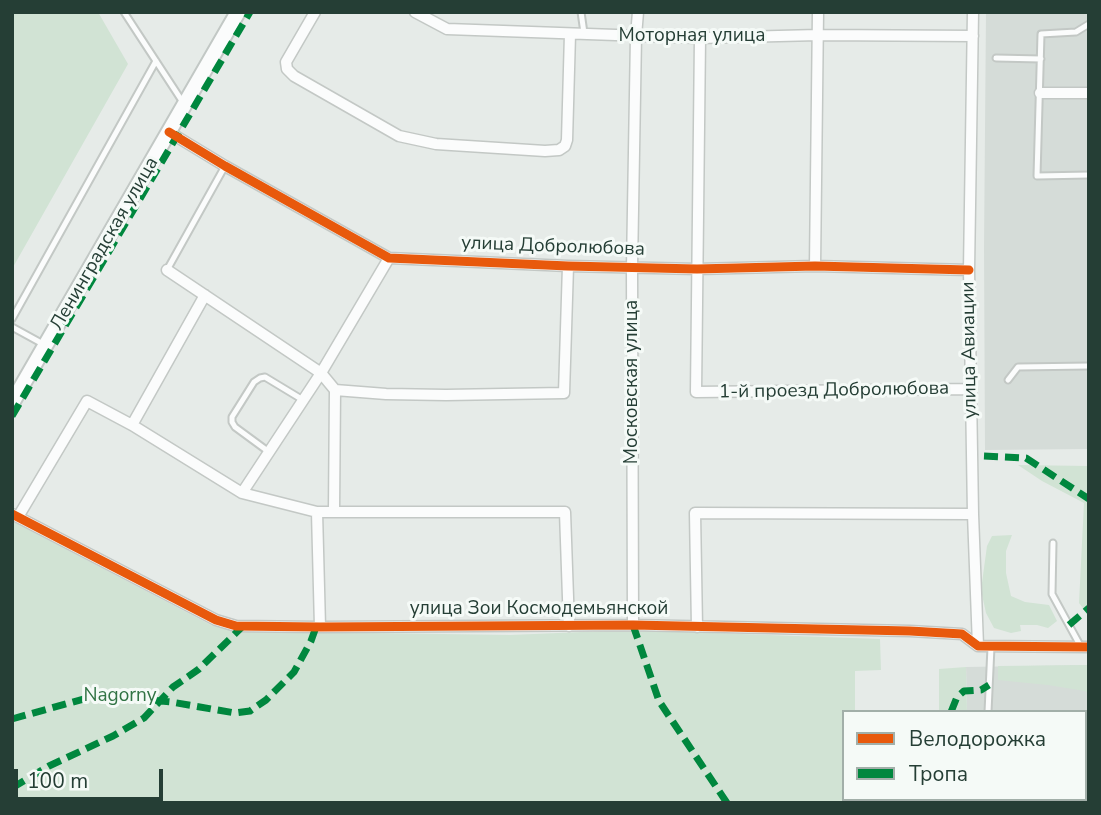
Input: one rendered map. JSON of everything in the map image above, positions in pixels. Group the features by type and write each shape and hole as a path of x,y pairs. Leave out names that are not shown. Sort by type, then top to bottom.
{"street":[{"name":"Ленинградская улица","path":"12,403 238,12"},
{"path":"315,12 286,62 287,69 294,76 399,136 436,144 545,151 559,150 565,146 570,34"},
{"name":"Моторная улица","path":"415,12 447,29 700,38 973,36"},
{"name":"Московская улица","path":"632,625 632,267 638,12"},
{"path":"815,266 818,12"},
{"name":"улица Авиации","path":"973,12 969,270 978,646"},
{"path":"697,269 700,38"},
{"path":"1040,93 1089,93"},
{"name":"улица Добролюбова","path":"169,132 389,258 697,269 815,266 969,270"},
{"path":"242,493 321,373 389,258"},
{"path":"335,390 410,394 564,393 568,266"},
{"name":"1-й проезд Добролюбова","path":"697,269 696,392 972,389"},
{"path":"167,270 321,373 335,390 334,512"},
{"path":"132,425 205,295"},
{"path":"15,515 87,401 132,425 242,493 317,512 565,512 569,626"},
{"path":"317,512 320,628"},
{"path":"697,627 695,513 973,514"},
{"name":"улица Зои Космодемьянской","path":"15,515 226,624 236,626 320,628 632,625 962,634 978,646 1085,647"}],"lane":[{"path":"124,12 185,105"},
{"path":"580,12 584,34"},
{"path":"1089,24 1076,32 1041,34 1037,176 1089,175"},
{"path":"996,58 1041,59"},
{"path":"12,319 156,61"},
{"path":"167,270 225,166"},
{"path":"12,327 46,345"},
{"path":"1008,380 1018,367 1089,366"},
{"path":"269,452 232,422 232,417 254,382 265,377 303,400"},
{"path":"1053,543 1052,594 1085,647"},
{"path":"988,710 991,647"}],"shaded area":[{"path":"986,12 1089,12 1089,449 985,450"},
{"path":"1089,665 1089,803 968,803 1087,801 1087,710 967,710 966,667"}],"green space":[{"path":"12,12 98,12 128,64 12,269"},
{"path":"1018,465 1089,466 1089,616 1079,603 1084,503"},
{"name":"Nagorny","path":"12,521 211,625 224,629 510,635 630,630 880,639 881,670 855,671 855,710 842,710 842,801 968,801 968,803 12,803"},
{"path":"1012,535 1006,551 1006,573 1011,596 1025,602 1049,605 1057,621 1048,628 1020,625 1021,631 1011,633 994,628 986,613 981,590 987,546 992,536"},
{"path":"1089,665 1089,694 1048,685 998,680 998,666"},
{"path":"966,667 967,710 939,710 939,669"}],"marked path":[{"path":"12,416 250,12"},
{"path":"984,456 1026,458 1089,499"},
{"path":"1069,625 1089,608"},
{"path":"633,625 659,701 727,803"},
{"path":"12,788 49,766 144,718 173,687 199,669 243,626"},
{"path":"12,719 98,695 171,702 235,713 250,711 266,700 294,672 316,627"},
{"path":"952,710 957,697 964,691 981,690 989,685"}],"cycle path":[{"path":"169,132 389,258 697,269 815,266 969,270"},
{"path":"12,514 216,620 236,626 633,625 910,631 962,634 978,646 1089,647"}]}
